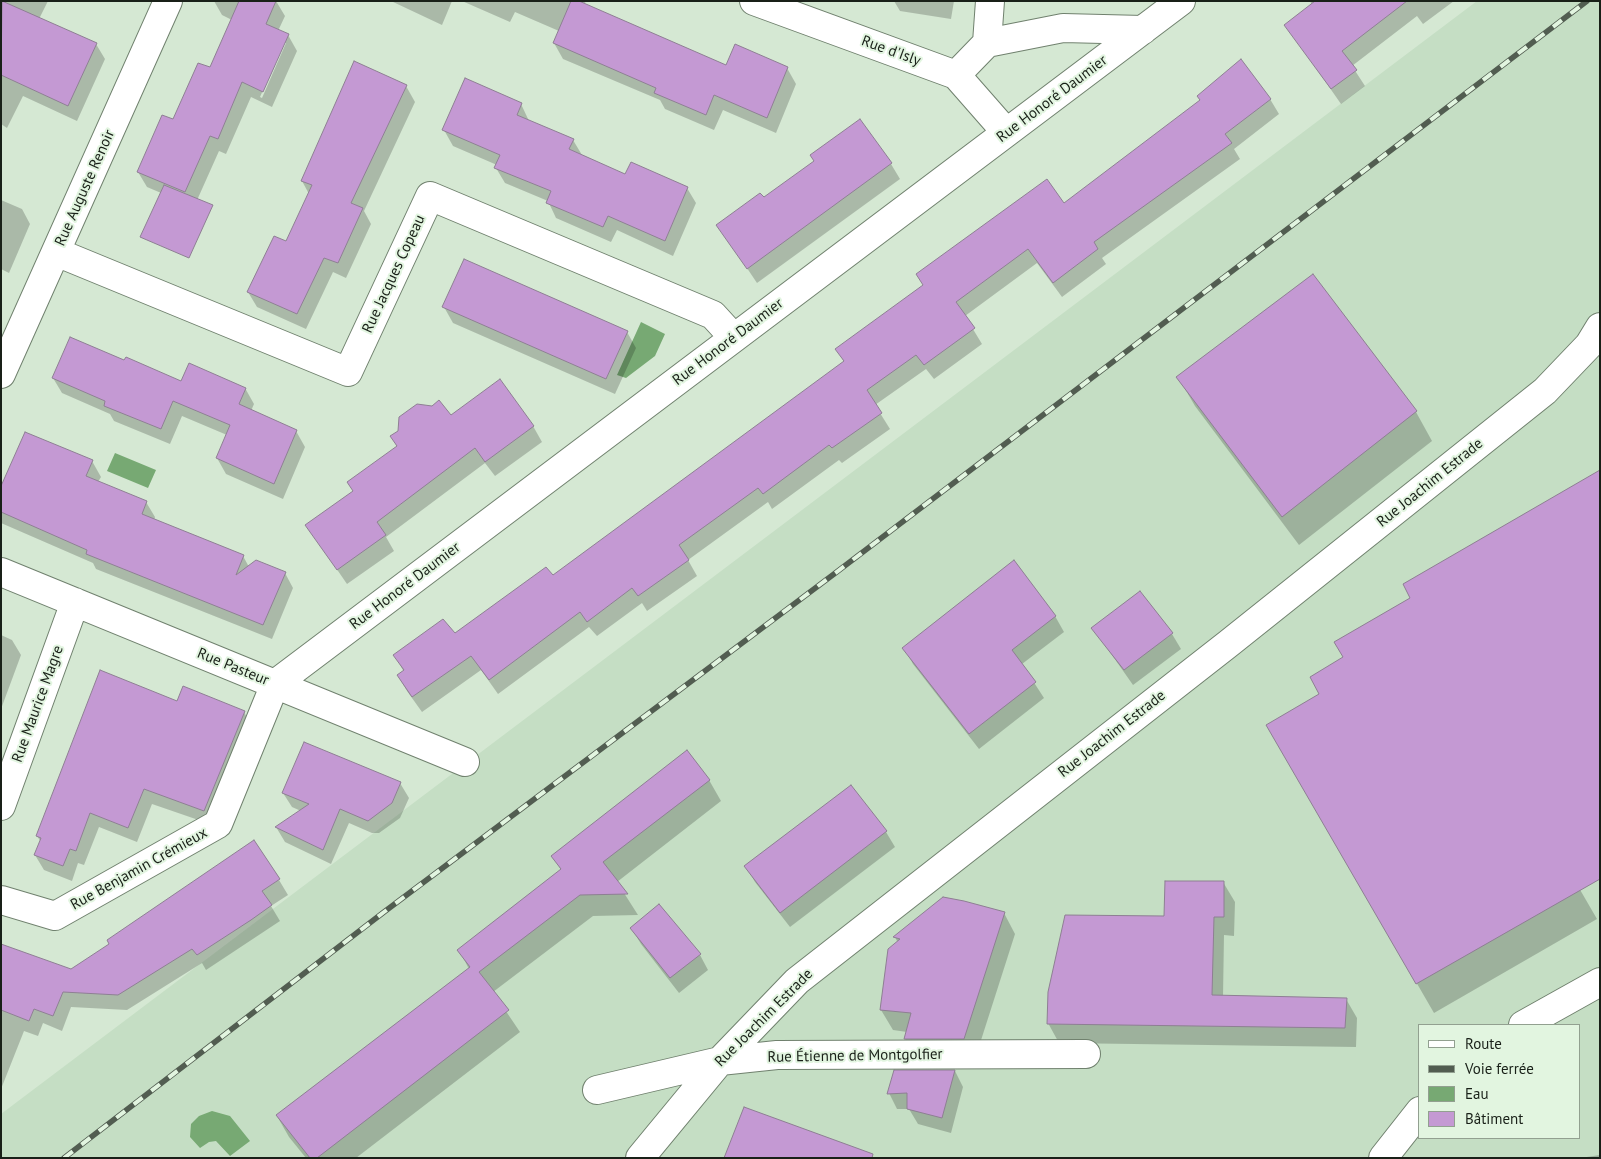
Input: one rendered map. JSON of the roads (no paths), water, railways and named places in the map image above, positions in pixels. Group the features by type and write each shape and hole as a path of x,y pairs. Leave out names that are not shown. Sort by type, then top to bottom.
{"street":[{"name":"Rue Auguste Renoir","path":"1,374 168,1"},
{"name":"Rue d'Isly","path":"754,1 956,75 1006,132"},
{"path":"987,43 990,1"},
{"name":"Rue Honoré Daumier","path":"275,684 1181,1"},
{"path":"956,75 987,43 1062,28 1143,30"},
{"name":"Rue Jacques Copeau","path":"56,252 348,372 430,196 713,315 734,338"},
{"name":"Rue Joachim Estrade","path":"640,1158 720,1061 797,981 1228,644 1545,391 1589,345 1600,327"},
{"name":"Rue Pasteur","path":"1,572 465,762"},
{"name":"Rue Maurice Magre","path":"1,806 75,602"},
{"name":"Rue Benjamin Crémieux","path":"1,900 55,916 218,824 275,684"},
{"path":"1525,1024 1600,982"},
{"name":"Rue Étienne de Montgolfier","path":"597,1090 720,1061 777,1055 1086,1054"},
{"path":"1383,1158 1418,1114"}],"water":[{"path":"641,322 665,334 655,356 626,378 617,375"},
{"path":"115,453 156,470 148,488 107,471"},
{"path":"212,1111 230,1116 250,1141 230,1156 216,1141 209,1142 200,1148 190,1137 191,1124 199,1116"}],"railway":[{"path":"64,1158 384,912 834,574 1587,1"}]}
